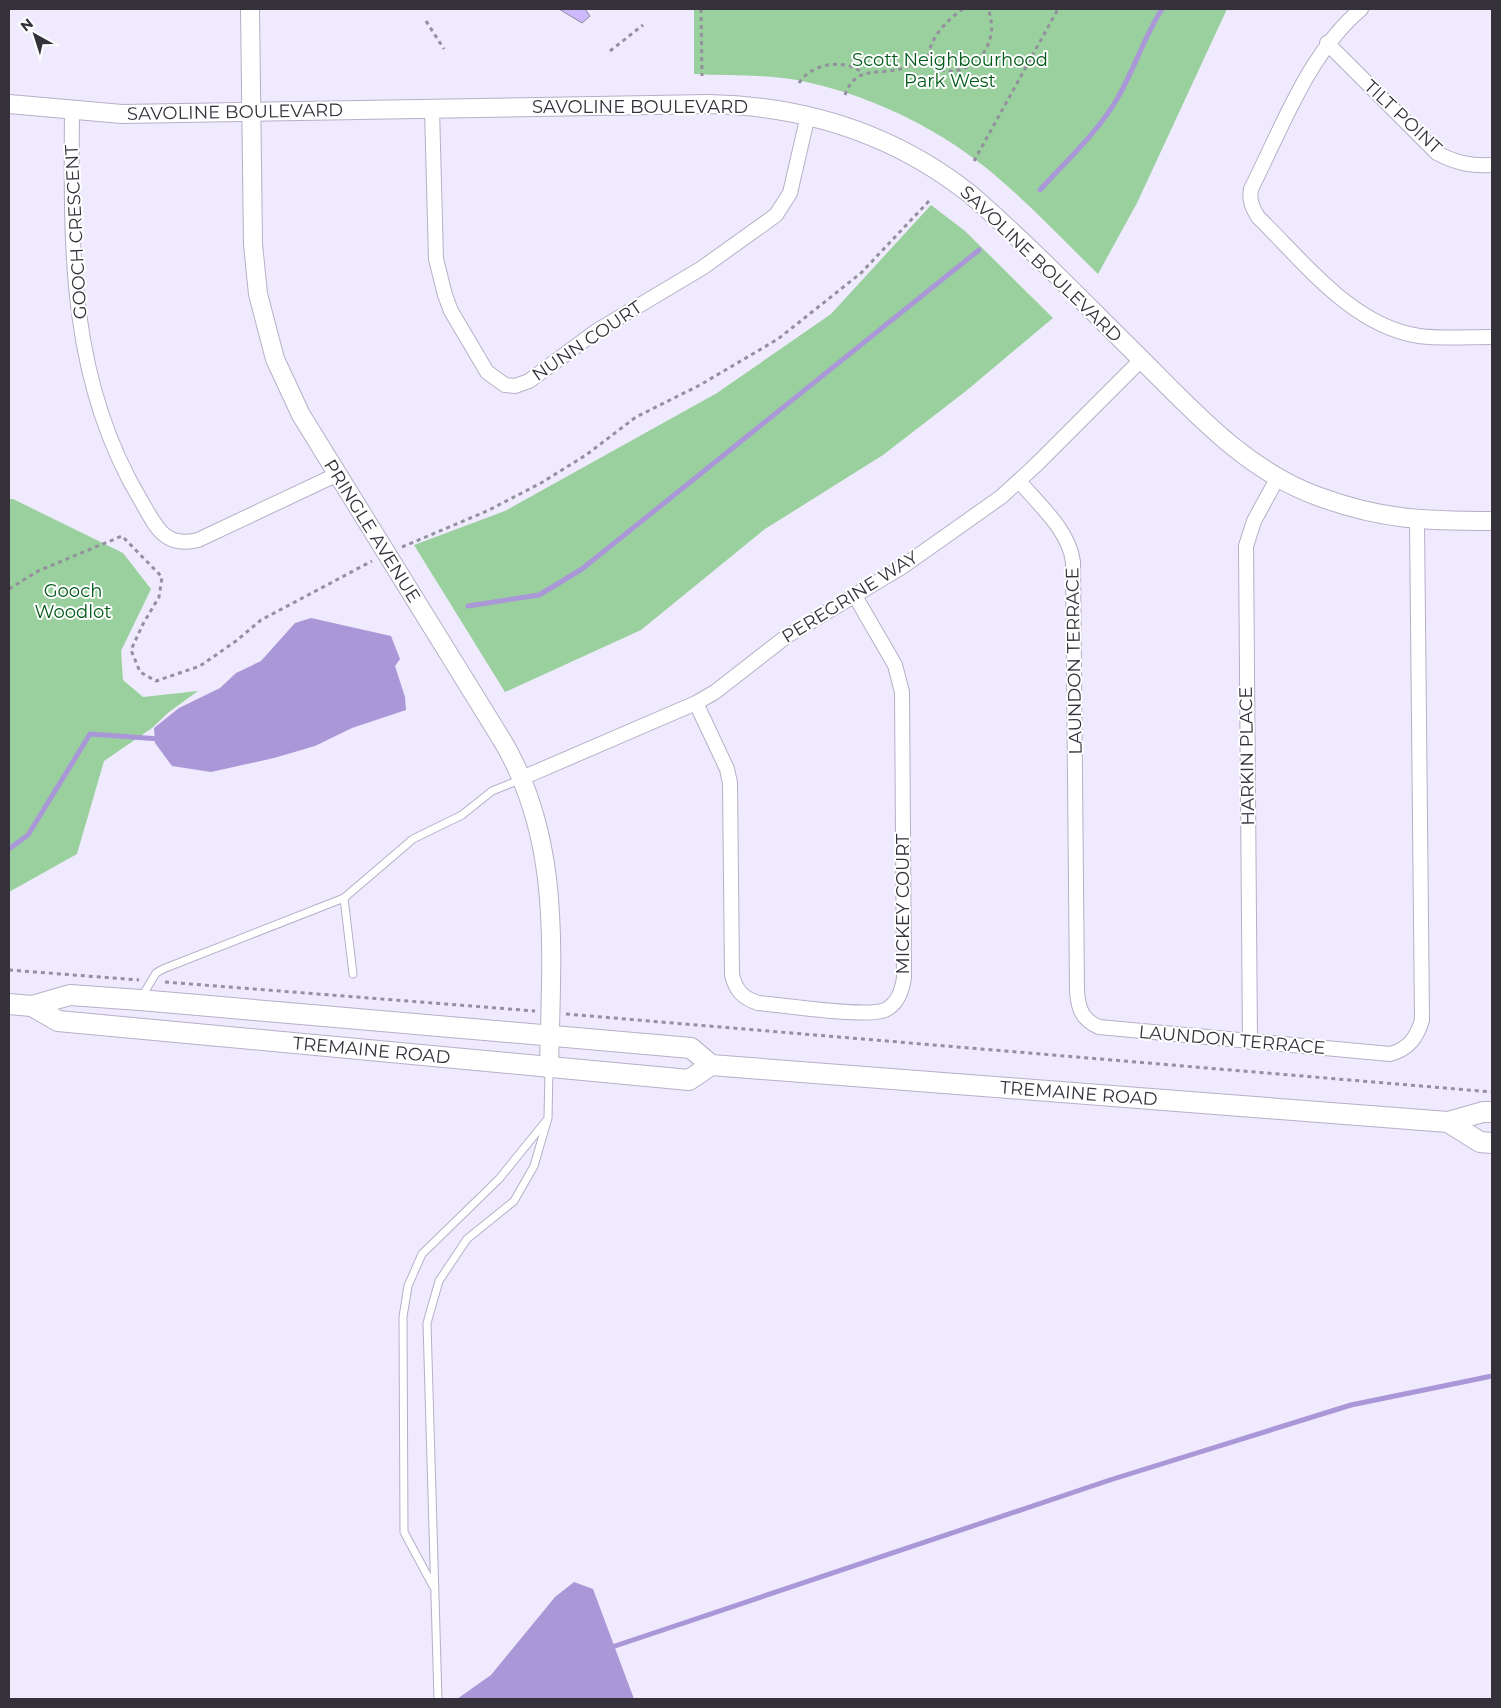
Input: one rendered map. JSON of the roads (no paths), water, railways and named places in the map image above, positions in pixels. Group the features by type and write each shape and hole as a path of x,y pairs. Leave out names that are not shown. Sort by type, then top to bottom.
{"main road":[{"name":"TREMAINE ROAD","path":"9,1004 32,1006 70,995 140,1000 691,1048 711,1065 1448,1122 1483,1112 1492,1112"},
{"name":"TREMAINE ROAD","path":"32,1006 58,1021 549,1069 689,1080 711,1065"},
{"name":"TREMAINE ROAD","path":"1448,1122 1480,1142 1492,1143"}],"street":[{"name":"PRINGLE AVENUE","path":"250,9 254,244 261,314 270,345 288,390 502,740 522,778 540,832 548,874 550,917 549,1069"},
{"path":"1361,9 1327,43 1312,67 1251,189 1250,200 1253,209 1346,303 1367,316 1402,332 1419,336 1492,337"},
{"name":"TILT POINT","path":"1327,43 1437,153 1468,166 1492,166"},
{"name":"SAVOLINE BOULEVARD","path":"9,104 122,114 709,104 761,107 808,115 838,123 880,139 916,157 950,179 997,219 1218,434 1240,452 1278,477 1316,496 1369,512 1417,521 1492,521"},
{"name":"NUNN COURT","path":"432,109 436,259 445,295 451,311 487,372 505,384 515,386 529,381 598,330 702,268 776,215 790,193 808,115"},
{"name":"GOOCH CRESCENT","path":"72,110 74,274 81,333 90,378 103,420 127,474 157,526 168,539 178,542 198,540 338,474"},
{"name":"PEREGRINE WAY","path":"522,778 696,703 715,692 787,636 902,567 1019,481 1141,360"},
{"name":"HARKIN PLACE","path":"1250,1042 1246,546 1248,534 1254,521 1278,477"},
{"name":"LAUNDON TERRACE","path":"1019,481 1061,530 1068,543 1072,557 1077,990 1079,1009 1090,1023 1098,1027 1390,1054 1405,1048 1413,1041 1422,1020 1417,521"},
{"name":"MICKEY COURT","path":"696,703 727,769 730,783 732,968 736,989 747,999 758,1003 864,1013 885,1010 898,999 904,978 902,692 895,665 855,596"}],"lane":[{"path":"140,1000 156,974 163,969 344,898 412,839 462,815 492,791 522,778"},
{"path":"344,898 353,974"},
{"path":"438,1699 427,1322 439,1281 467,1239 514,1201 534,1166 548,1118 549,1069"},
{"path":"435,1588 404,1532 403,1317 408,1286 422,1254 499,1179 548,1118"}],"waterway":[{"path":"1040,190 1101,123 1123,88 1162,9"},
{"path":"468,606 539,595 582,569 979,250"},
{"path":"9,849 28,835 90,734 160,739"},
{"path":"615,1646 1110,1480 1351,1405 1492,1376"}],"park label":[{"name":"Scott Neighbourhood Park West","path":"950,70"},
{"name":"Gooch Woodlot","path":"73,601"}]}
